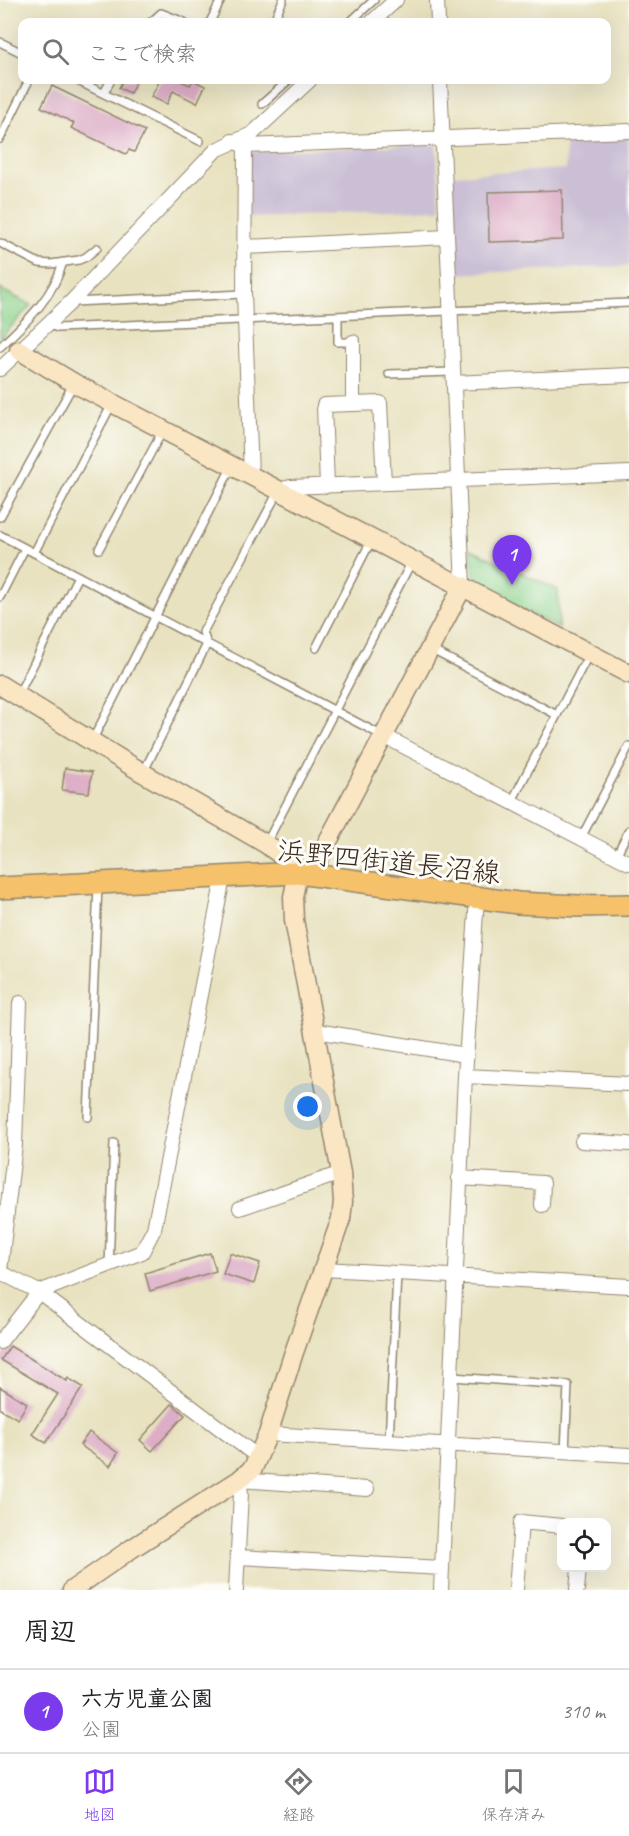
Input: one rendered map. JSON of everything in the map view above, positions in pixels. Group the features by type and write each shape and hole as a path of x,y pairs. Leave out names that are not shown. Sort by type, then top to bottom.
{"main road":[{"name":"浜野四街道長沼線","path":"0,888 298,873 477,898 566,905 629,905"}],"street":[{"path":"376,18 396,0"},
{"path":"437,0 438,18"},
{"path":"238,144 252,134 306,84"},
{"path":"298,873 317,862 464,586 440,84"},
{"path":"0,369 71,302 216,150 238,144 443,139 629,131"},
{"path":"238,144 245,247 244,294 251,475"},
{"path":"245,247 447,237"},
{"path":"353,342 353,404"},
{"path":"19,350 113,403 629,674"},
{"path":"454,377 629,375"},
{"path":"327,486 324,405 380,403 384,483"},
{"path":"279,490 291,487 629,473"},
{"path":"0,685 143,773 266,844 285,858 298,873 293,908 341,1173 344,1202 341,1219 268,1434 253,1467 239,1480 77,1588"},
{"path":"384,736 629,862"},
{"path":"0,1342 39,1292 142,1252 154,1229 223,878"},
{"path":"441,1590 459,1178 477,898"},
{"path":"20,1003 15,1145 0,1271 39,1292 258,1457"},
{"path":"316,1031 466,1055"},
{"path":"465,1076 629,1084"},
{"path":"582,1141 629,1144"},
{"path":"240,1208 341,1173"},
{"path":"459,1178 543,1183 542,1205"},
{"path":"324,1269 629,1286"},
{"path":"268,1434 629,1455"},
{"path":"239,1480 367,1489"},
{"path":"236,1590 241,1493 239,1480"},
{"path":"516,1590 521,1522 557,1526"},
{"path":"238,1557 442,1568"},
{"path":"577,1590 579,1572"}],"lane":[{"path":"212,18 221,0"},
{"path":"275,18 284,0"},
{"path":"354,18 374,0"},
{"path":"155,18 161,13 174,18"},
{"path":"0,42 18,51"},
{"path":"0,137 27,84"},
{"path":"85,84 200,141"},
{"path":"104,93 109,84"},
{"path":"262,105 285,84"},
{"path":"0,243 39,262 63,262 86,257 97,248"},
{"path":"0,347 31,317 50,294 59,277 63,262"},
{"path":"71,302 244,294"},
{"path":"46,324 58,327 629,303"},
{"path":"338,316 338,342 353,342"},
{"path":"389,374 454,377"},
{"path":"0,517 74,382"},
{"path":"34,553 113,403"},
{"path":"99,549 163,429"},
{"path":"92,741 232,465"},
{"path":"143,773 207,644 203,632 279,490"},
{"path":"0,535 384,736"},
{"path":"316,648 372,539"},
{"path":"0,597 25,548"},
{"path":"266,844 413,560"},
{"path":"18,695 78,576"},
{"path":"430,649 557,715"},
{"path":"511,803 590,652"},
{"path":"581,838 629,746"},
{"path":"616,856 629,830"},
{"path":"88,1117 98,883"},
{"path":"109,1265 114,1143"},
{"path":"389,1442 397,1274"},
{"path":"452,1377 568,1385 565,1452"}],"shaded area":[{"path":"629,135 629,266 455,274 451,175 566,169 565,138"},
{"path":"436,144 440,209 248,217 248,152"}],"green space":[{"path":"0,289 31,305 0,339"},
{"path":"471,549 558,590 559,628 479,589 475,582"}],"building":[{"path":"121,84 135,84 130,93 119,88"},
{"path":"158,84 201,84 205,86 197,103 173,91 167,104 151,97"},
{"path":"52,86 145,131 134,152 129,150 126,154 71,128 74,123 41,107"},
{"path":"562,190 563,240 489,242 488,192"},
{"path":"65,768 92,772 89,793 62,790"},
{"path":"210,1253 216,1271 150,1291 145,1273"},
{"path":"230,1253 260,1263 254,1284 223,1274"},
{"path":"10,1346 67,1381 68,1378 83,1387 46,1443 32,1434 58,1394 1,1360"},
{"path":"0,1387 27,1403 18,1419 0,1409"},
{"path":"172,1404 185,1415 152,1451 140,1440"},
{"path":"89,1432 118,1453 110,1466 80,1445"}],"place":[{"name":"六方児童公園","path":"512,585"}]}
